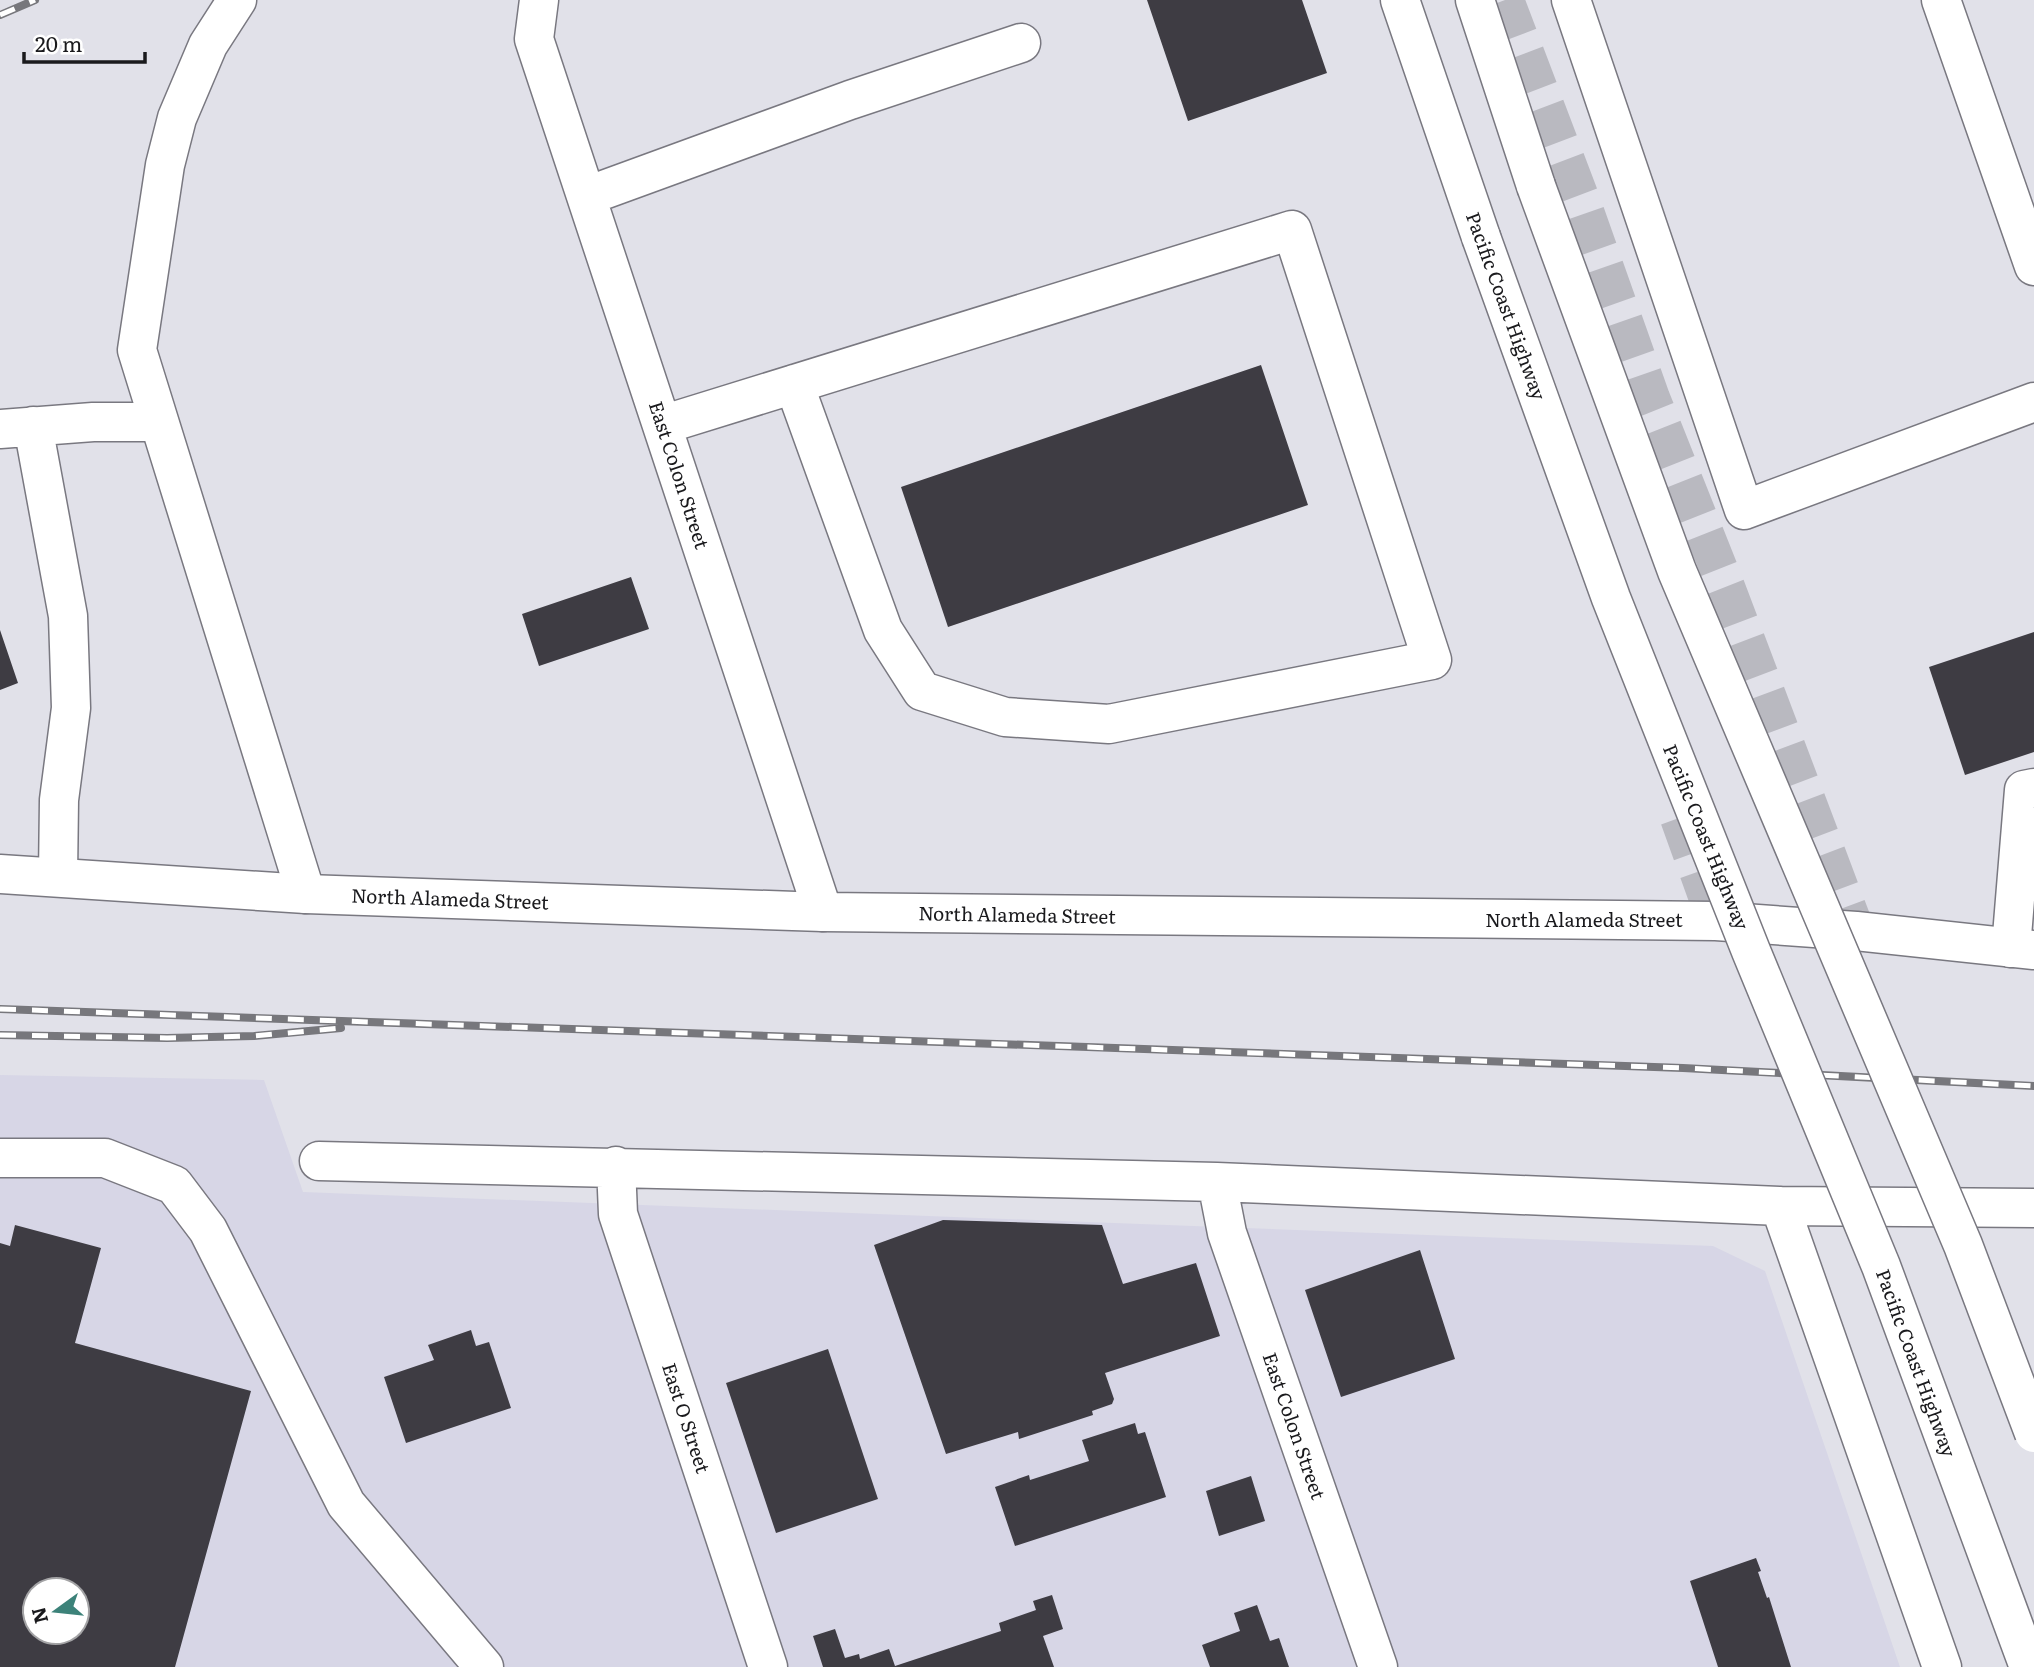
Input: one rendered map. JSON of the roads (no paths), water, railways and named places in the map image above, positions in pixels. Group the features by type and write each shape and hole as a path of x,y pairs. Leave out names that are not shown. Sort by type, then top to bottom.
{"main road":[{"path":"237,0 208,45 177,118 165,165 137,350 306,894"},
{"name":"East Colon Street","path":"538,0 534,38 823,912"},
{"name":"Pacific Coast Highway","path":"1400,0 1485,250 1611,598 1751,951 1881,1266 2029,1667"},
{"path":"1475,0 1536,186 1677,571 1958,1233 2034,1433"},
{"path":"1571,0 1744,510 2034,402"},
{"path":"1941,0 2034,266"},
{"path":"587,196 850,100 1021,43"},
{"path":"662,425 794,384 1292,230 1432,660 1109,724 1005,717 922,691 883,630 794,384"},
{"path":"58,876 59,800 71,708 68,616 17,428 158,422"},
{"path":"2022,949 2024,790 2034,788"},
{"name":"North Alameda Street","path":"0,874 306,894 823,912 1716,920 1856,931 2022,949"},
{"path":"0,1158 105,1158 174,1185 208,1230 346,1504 484,1667"},
{"path":"319,1161 1217,1182 1780,1206 2034,1208"},
{"name":"East O Street","path":"617,1166 618,1214 768,1667"},
{"name":"East Colon Street","path":"1217,1182 1227,1233 1378,1667"},
{"path":"1780,1206 1942,1667"}],"tunnel":[{"path":"1505,0 1581,200 1651,398 1726,587 1856,931"},
{"path":"1679,818 1716,921"}],"railway":[{"path":"0,15 35,0"},
{"path":"0,1009 1683,1068 2034,1086"},
{"path":"0,1035 167,1038 254,1036 341,1028"}]}
